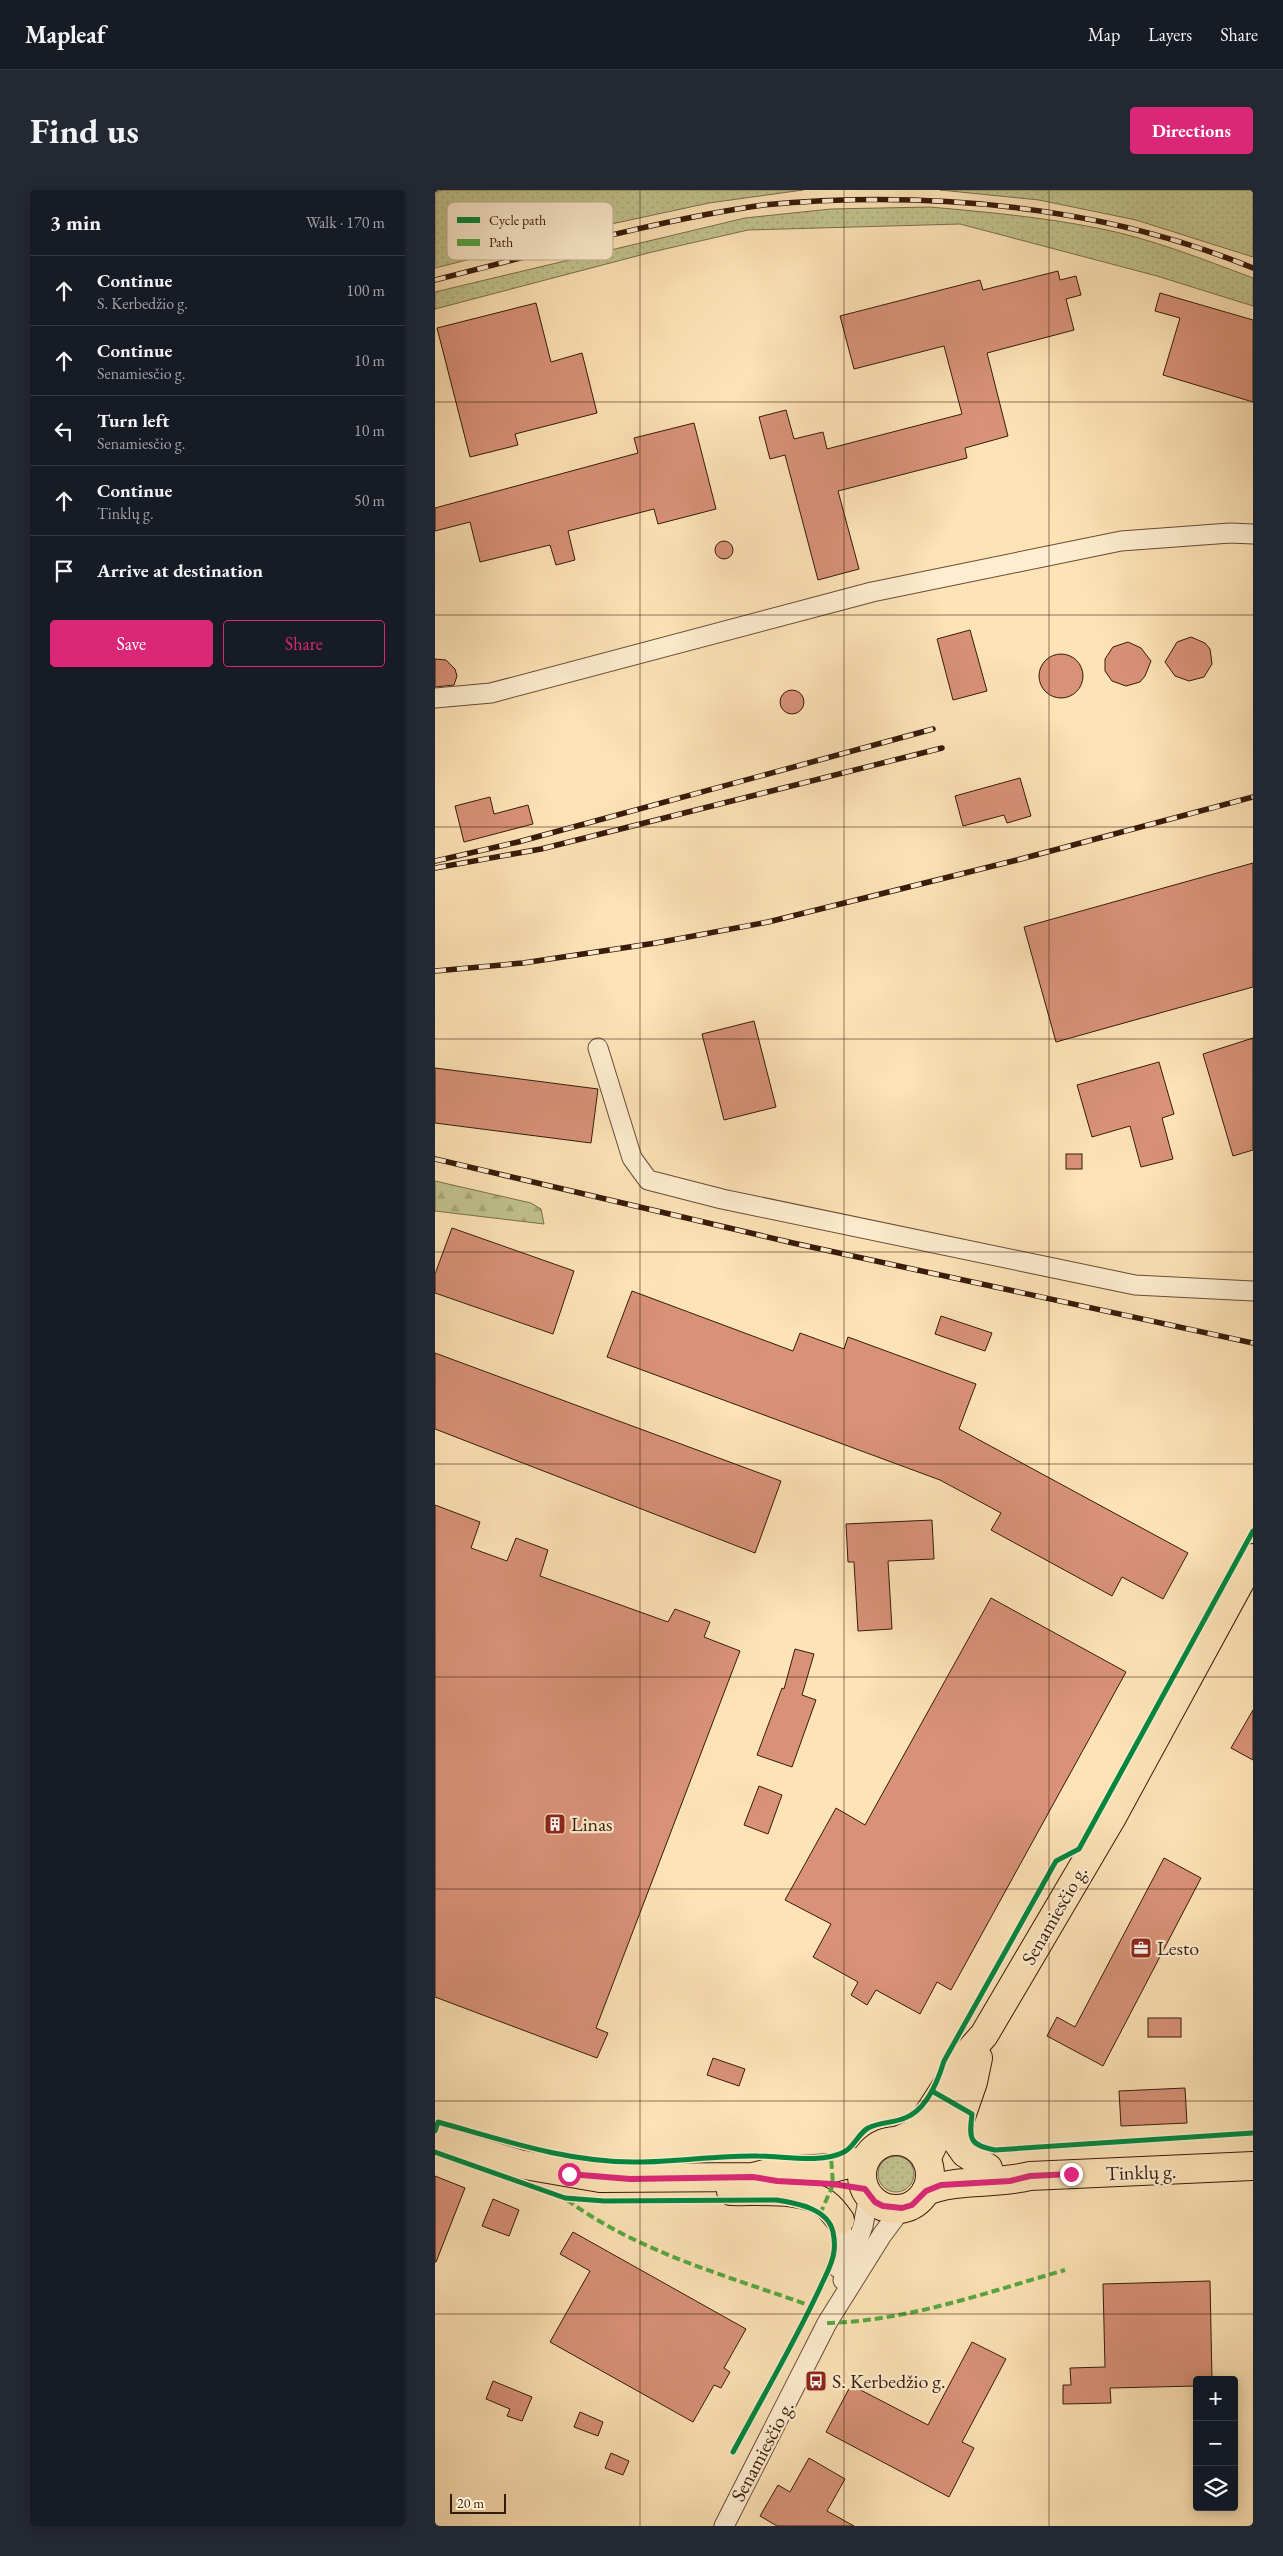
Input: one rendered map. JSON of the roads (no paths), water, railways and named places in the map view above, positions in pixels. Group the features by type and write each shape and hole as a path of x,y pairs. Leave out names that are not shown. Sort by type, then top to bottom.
{"main road":[{"name":"Senamiesčio g.","path":"902,2208 912,2205 926,2191 930,2182 927,2161 981,2047 1111,1819 1253,1558"},
{"name":"Senamiesčio g.","path":"867,2192 862,2170 865,2160 879,2145 913,2134 921,2127 967,2054 981,2047"},
{"name":"Senamiesčio g.","path":"958,2143 957,2128 973,2082 981,2047"},
{"path":"435,2139 503,2159 569,2174 600,2178 753,2177 777,2181 833,2184 867,2192 883,2206 902,2208"},
{"path":"899,2140 915,2146 927,2161"},
{"name":"Tinklų g.","path":"958,2143 965,2153 988,2168"},
{"path":"753,2177 776,2171 833,2168 865,2160"},
{"name":"Tinklų g.","path":"927,2161 988,2168 1030,2176"},
{"name":"Tinklų g.","path":"926,2191 941,2185 1010,2181 1030,2176 1253,2166"},
{"path":"676,2178 705,2189 799,2194 826,2204 840,2220"}],"street":[{"path":"435,698 491,693 853,596 1111,543 1230,533 1253,534"},
{"path":"598,1048 632,1158 648,1180 722,1200 1135,1285 1253,1290"},
{"name":"Senamiesčio g.","path":"832,2302 849,2268 863,2226 867,2192"},
{"name":"Senamiesčio g.","path":"724,2526 827,2323 877,2242 902,2208"},
{"name":"Senamiesčio g.","path":"827,2323 843,2251 844,2235 840,2220"}],"railway":[{"path":"613,235 763,205 887,200 950,202 1012,207 1074,216 1135,229 1195,247 1253,268"},
{"path":"435,280 513,260"},
{"path":"435,861 518,842 933,729"},
{"path":"435,868 541,849 942,748"},
{"path":"435,971 523,963 656,943 768,922 1017,860 1253,797"},
{"path":"435,1159 793,1243 1253,1343"}],"place":[{"name":"Linas","path":"555,1824"},
{"name":"Lesto","path":"1141,1948"},
{"name":"S. Kerbedžio g.","path":"816,2381"}]}
